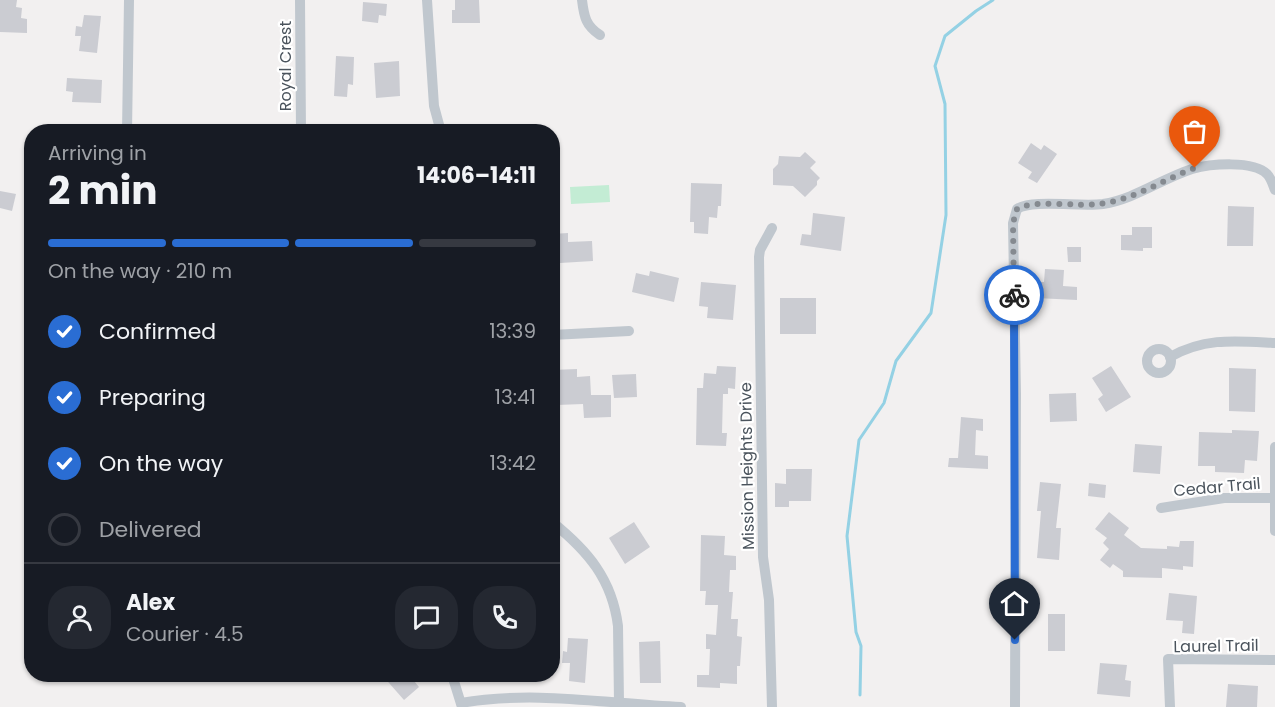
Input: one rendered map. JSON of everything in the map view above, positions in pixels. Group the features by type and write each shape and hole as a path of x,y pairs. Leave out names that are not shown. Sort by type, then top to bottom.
{"street":[{"path":"127,124 129,0"},
{"name":"Royal Crest","path":"300,0 301,124"},
{"path":"427,0 434,106 439,124"},
{"path":"582,0 584,17 590,28 600,35"},
{"path":"1015,707 1016,394 1013,223 1017,209 1031,203 1071,206 1117,201 1150,189 1182,173 1209,166 1249,166 1268,174 1275,190"},
{"name":"Mission Heights Drive","path":"771,228 759,257 763,557 769,600 772,707"},
{"path":"560,335 629,331"},
{"path":"1170,357 1185,349 1205,343 1238,341 1275,343"},
{"path":"1275,447 1275,531"},
{"name":"Cedar Trail","path":"1161,508 1224,498 1275,498"},
{"path":"560,529 592,559 602,573 610,593 618,626 619,703"},
{"name":"Laurel Trail","path":"1170,707 1168,658 1275,660"},
{"path":"454,682 462,705 487,699 530,696 681,707"}],"green space":[{"path":"609,185 610,202 571,204 570,187"}],"building":[{"path":"0,0 17,0 16,7 22,8 21,18 27,19 27,33 0,32"},
{"path":"455,0 479,0 480,23 452,23"},
{"path":"363,2 387,4 386,16 379,15 378,23 362,21"},
{"path":"84,15 101,16 97,53 79,51 81,36 75,36 76,26 82,27"},
{"path":"336,56 354,57 353,85 348,84 347,97 334,96"},
{"path":"399,61 400,96 376,98 374,63"},
{"path":"67,78 102,80 101,103 72,102 73,92 66,91"},
{"path":"1031,143 1041,150 1044,145 1057,154 1037,183 1028,178 1032,172 1018,163"},
{"path":"805,152 816,162 810,168 820,178 817,185 805,197 793,186 773,185 773,169 778,164 779,156 800,157"},
{"path":"691,183 722,184 721,206 718,206 717,218 709,217 708,234 694,233 694,222 690,222"},
{"path":"0,191 16,194 12,211 0,208"},
{"path":"1228,206 1254,207 1253,246 1227,246"},
{"path":"813,213 845,217 841,251 800,245 802,234 811,235"},
{"path":"1132,227 1152,227 1152,248 1143,248 1143,251 1121,250 1121,235 1132,235"},
{"path":"568,233 568,242 592,241 593,261 560,263 560,234"},
{"path":"1067,247 1081,247 1081,262 1068,262"},
{"path":"1045,269 1064,270 1063,286 1077,287 1077,300 1036,298 1037,282 1044,282"},
{"path":"650,271 679,278 674,302 632,292 636,273 649,276"},
{"path":"701,282 736,285 733,320 707,318 708,307 699,306"},
{"path":"780,298 816,298 816,334 780,334"},
{"path":"717,366 736,367 735,389 728,388 728,394 723,394 722,433 727,433 726,446 696,445 697,388 703,388 704,373 716,374"},
{"path":"1111,366 1131,397 1106,412 1098,399 1103,395 1092,378"},
{"path":"1229,368 1256,369 1255,412 1229,411"},
{"path":"577,369 577,377 590,376 591,395 611,395 611,417 584,418 583,404 560,405 560,370"},
{"path":"636,374 637,397 614,398 612,375"},
{"path":"1076,393 1077,421 1050,422 1049,394"},
{"path":"961,417 983,419 983,431 976,430 975,455 988,456 988,469 948,467 949,458 958,458"},
{"path":"1232,430 1259,431 1257,461 1245,460 1244,473 1215,472 1215,466 1198,466 1199,432 1232,433"},
{"path":"1135,444 1162,446 1160,474 1133,472"},
{"path":"786,469 812,469 811,501 789,501 789,507 775,507 775,483 786,484"},
{"path":"1040,482 1061,484 1056,528 1061,528 1059,560 1037,558 1041,511 1037,511"},
{"path":"1089,483 1106,485 1105,498 1088,496"},
{"path":"1109,512 1129,528 1124,535 1141,548 1167,549 1167,546 1179,547 1180,541 1194,541 1193,567 1183,566 1183,570 1162,568 1162,578 1123,577 1123,571 1113,564 1110,568 1100,560 1109,549 1103,543 1107,538 1095,529"},
{"path":"634,522 650,547 625,564 609,538"},
{"path":"701,535 725,536 724,555 736,556 736,570 730,570 729,592 733,592 731,619 738,619 737,636 742,637 740,666 737,666 737,684 720,683 720,688 697,687 697,675 709,675 710,649 706,649 706,634 716,635 718,605 705,605 706,591 700,591"},
{"path":"1169,593 1197,596 1194,634 1182,633 1183,621 1166,620"},
{"path":"1048,614 1065,614 1065,651 1048,651"},
{"path":"568,638 588,639 585,683 569,681 570,663 562,663 563,651 567,652"},
{"path":"660,641 661,683 640,683 639,642"},
{"path":"1100,663 1127,665 1125,680 1131,681 1130,697 1097,694"},
{"path":"388,682 415,682 419,687 404,700"},
{"path":"1228,684 1258,686 1257,707 1226,707"}],"waterway":[{"path":"860,695 861,646 856,632 847,536 859,440 884,403 896,361 931,313 946,215 945,104 935,66 945,36 993,0"}],"way so far":[{"path":"1014,295 1013,223 1017,209 1031,203 1071,206 1117,201 1150,189 1195,168"}],"route":[{"path":"1014,295 1015,640"}]}
